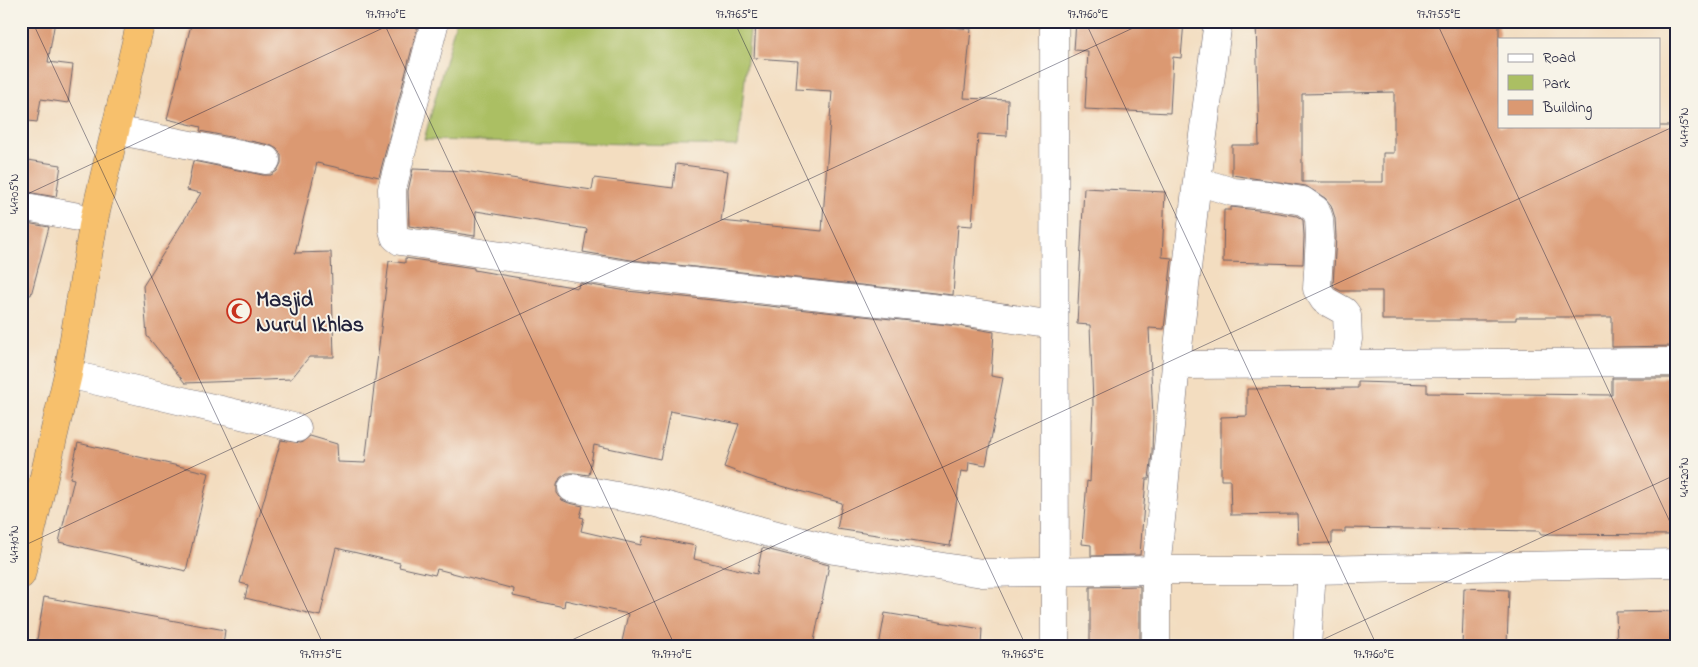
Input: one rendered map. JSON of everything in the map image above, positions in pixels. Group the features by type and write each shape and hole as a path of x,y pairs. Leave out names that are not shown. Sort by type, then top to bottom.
{"highway":[{"path":"21,575 68,374 94,220 141,21"}],"street":[{"path":"435,21 392,189 393,230 395,237 400,241 629,274 960,311 1054,325"},
{"path":"1054,21 1055,646"},
{"path":"1156,646 1156,570 1176,365 1196,181 1218,21"},
{"path":"115,130 266,160"},
{"path":"1196,181 1233,192 1303,201 1316,210 1319,219 1320,236 1317,289 1324,300 1344,311 1346,315 1348,338 1343,364"},
{"path":"21,206 94,220"},
{"path":"1176,365 1677,362"},
{"path":"68,374 297,428"},
{"path":"572,488 656,503 834,550 982,573 1312,570 1677,563"},
{"path":"1307,646 1312,570"}],"green space":[{"path":"456,21 751,21 738,146 424,140"}],"building":[{"path":"21,21 55,21 48,62 73,65 68,103 41,99 37,122 21,120"},
{"path":"192,21 419,21 379,177 317,163 295,253 331,252 334,357 309,357 291,379 185,383 147,336 143,286 201,193 187,190 193,161 263,175 271,175 277,171 281,163 281,155 277,149 270,145 200,131 201,127 167,119"},
{"path":"756,21 891,21 971,29 964,98 1008,100 1007,136 978,134 972,226 958,225 953,295 631,260 583,252 587,229 476,211 475,236 409,226 408,191 413,169 464,171 592,190 594,178 673,188 676,164 728,171 721,221 822,231 832,91 796,89 798,61 754,58"},
{"path":"1076,21 1184,21 1181,58 1173,57 1170,113 1085,109 1088,51 1074,50"},
{"path":"1256,21 1499,21 1498,128 1660,128 1660,126 1677,126 1677,346 1612,347 1612,317 1516,317 1516,320 1382,320 1382,291 1341,291 1333,285 1336,237 1335,218 1331,205 1325,198 1306,186 1232,175 1232,145 1259,145","holes":["1394,92 1394,153 1383,153 1383,182 1302,182 1302,94"]},
{"path":"21,159 61,165 56,197 21,191"},
{"path":"1084,188 1165,192 1162,257 1172,258 1164,329 1149,328 1153,418 1152,453 1149,479 1146,479 1140,555 1091,556 1091,545 1082,544 1087,481 1090,482 1093,403 1090,325 1077,324"},
{"path":"1231,207 1297,216 1303,220 1303,264 1223,262 1224,210 1231,210"},
{"path":"21,222 49,227 31,295 21,294"},
{"path":"405,258 474,268 474,270 578,288 579,283 627,291 958,326 994,332 991,376 1003,378 986,465 969,462 968,472 961,471 950,546 837,529 842,503 757,479 724,467 739,424 670,411 660,459 594,445 589,475 567,473 560,478 557,485 557,493 562,500 583,506 580,517 584,518 581,531 641,545 643,536 696,546 694,559 757,574 762,548 829,565 813,646 621,646 628,614 565,600 564,607 513,596 514,589 437,569 435,575 399,567 400,563 336,548 320,616 245,598 248,585 240,583 281,440 301,443 310,436 337,444 338,462 365,463 389,261 405,263"},
{"path":"1612,378 1677,378 1677,535 1540,534 1540,531 1345,528 1345,532 1332,532 1332,543 1298,544 1297,514 1231,515 1230,480 1221,480 1221,417 1247,416 1247,389 1358,388 1358,382 1427,384 1427,393 1612,395"},
{"path":"78,443 209,473 186,571 59,542 74,479 70,478"},
{"path":"1140,586 1140,646 1090,646 1090,587"},
{"path":"1464,588 1509,590 1507,646 1462,646"},
{"path":"44,597 225,630 223,646 36,646"},
{"path":"1677,611 1677,646 1617,646 1616,612"},
{"path":"885,613 982,629 981,646 879,646"}],"place":[{"name":"Masjid Nurul Ikhlas","path":"239,311"}]}
